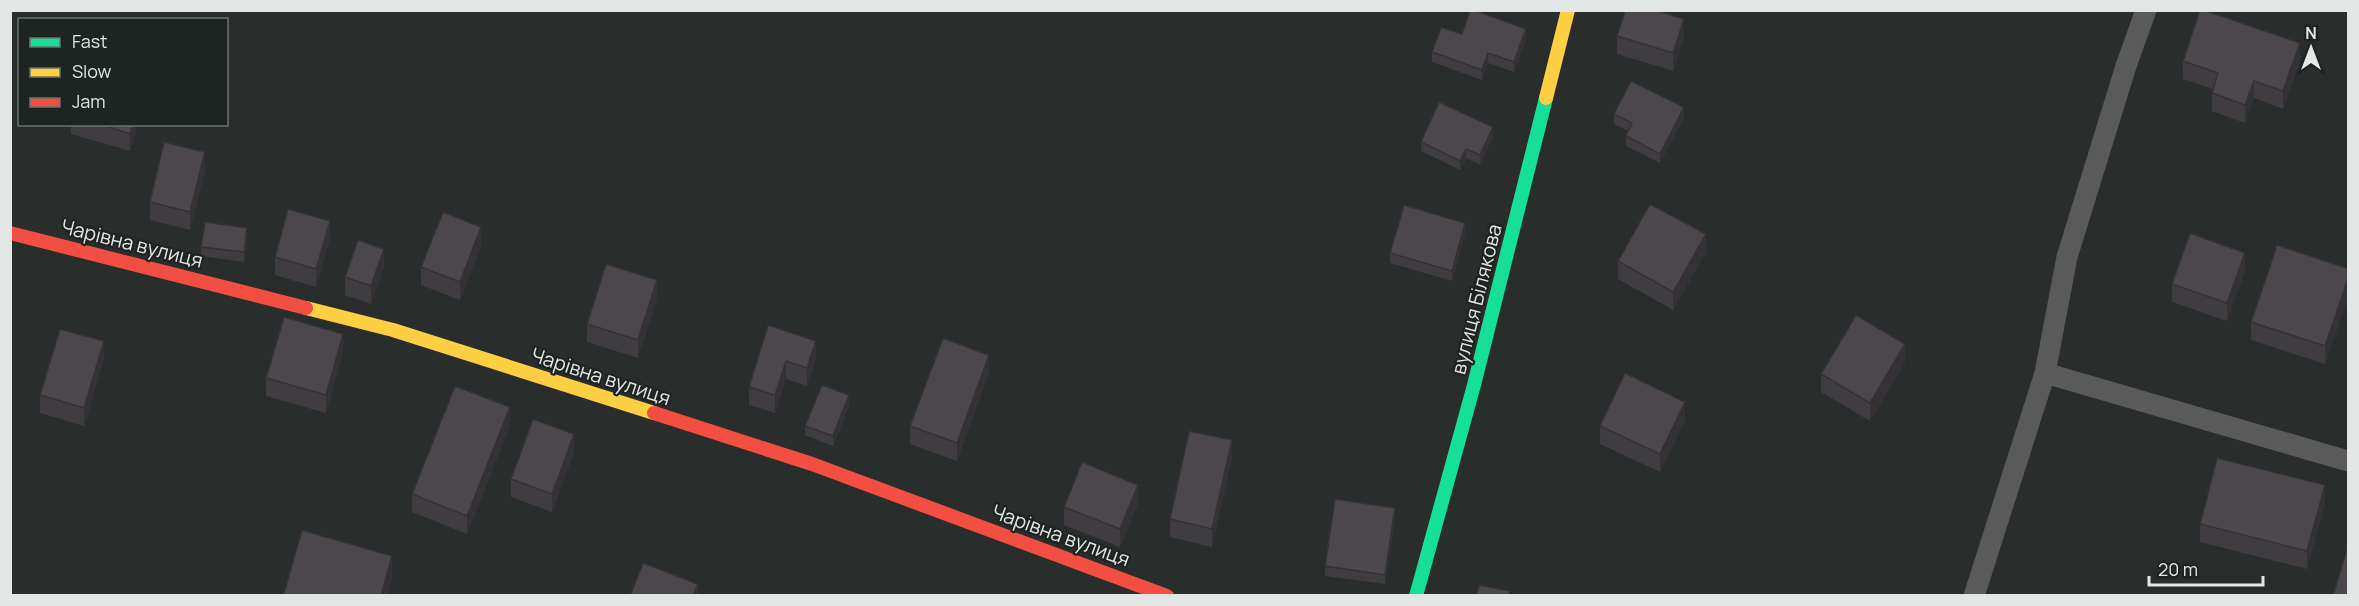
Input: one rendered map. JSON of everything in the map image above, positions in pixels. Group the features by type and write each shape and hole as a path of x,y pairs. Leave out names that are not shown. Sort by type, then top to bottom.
{"street":[{"name":"вулиця Білякова","path":"1416,596 1474,385 1568,10"},
{"name":"Чарівна вулиця","path":"10,232 393,330 812,464 1167,596"}],"lane":[{"path":"1974,596 2045,373 2067,257 2126,66 2146,10"},
{"path":"2045,373 2349,461"}],"building":[{"path":"1470,10 1526,29 1514,62 1488,53 1482,70 1432,52 1441,27 1462,34"},
{"path":"1625,10 1656,10 1684,19 1673,53 1617,36"},
{"path":"2200,10 2300,43 2283,91 2254,81 2245,105 2212,93 2218,73 2183,61"},
{"path":"1631,81 1684,107 1660,154 1626,136 1632,123 1614,114"},
{"path":"1439,102 1493,127 1480,155 1466,149 1460,161 1421,142"},
{"path":"106,126 132,126 130,134"},
{"path":"164,142 205,152 190,212 150,202"},
{"path":"1650,204 1706,234 1673,292 1618,261"},
{"path":"1404,205 1465,223 1452,271 1390,253"},
{"path":"288,209 330,221 316,269 275,257"},
{"path":"443,212 481,227 460,282 421,267"},
{"path":"205,222 247,228 244,252 201,247"},
{"path":"2190,233 2245,253 2227,303 2172,284"},
{"path":"358,240 384,249 371,286 345,277"},
{"path":"2277,245 2349,269 2349,276 2325,346 2251,322"},
{"path":"606,264 657,280 638,340 587,324"},
{"path":"1856,315 1905,344 1870,403 1821,374"},
{"path":"284,317 343,334 326,395 266,378"},
{"path":"768,325 816,341 807,368 786,361 775,395 749,387"},
{"path":"60,329 104,341 84,408 40,395"},
{"path":"943,338 989,355 957,443 910,426"},
{"path":"1625,373 1685,402 1660,454 1600,426"},
{"path":"822,385 849,395 833,436 805,426"},
{"path":"455,386 510,407 467,516 412,494"},
{"path":"533,419 574,434 552,494 511,479"},
{"path":"1189,431 1232,440 1212,529 1170,519"},
{"path":"2217,458 2325,485 2307,551 2200,524"},
{"path":"1082,462 1138,485 1120,529 1064,507"},
{"path":"1335,499 1395,508 1385,575 1325,566"},
{"path":"302,530 392,556 381,596 283,596"},
{"path":"2349,542 2349,596 2333,596"},
{"path":"643,563 698,584 693,596 630,596"},
{"path":"1479,585 1510,591 1509,596 1476,596"}],"traffic: fast":[{"path":"1416,596 1474,385 1546,98"}],"traffic: slow":[{"path":"1546,98 1568,10"},
{"path":"306,308 393,330 654,413"}],"traffic: jam":[{"path":"10,233 306,308"},
{"path":"654,413 812,464 1167,596"}]}
